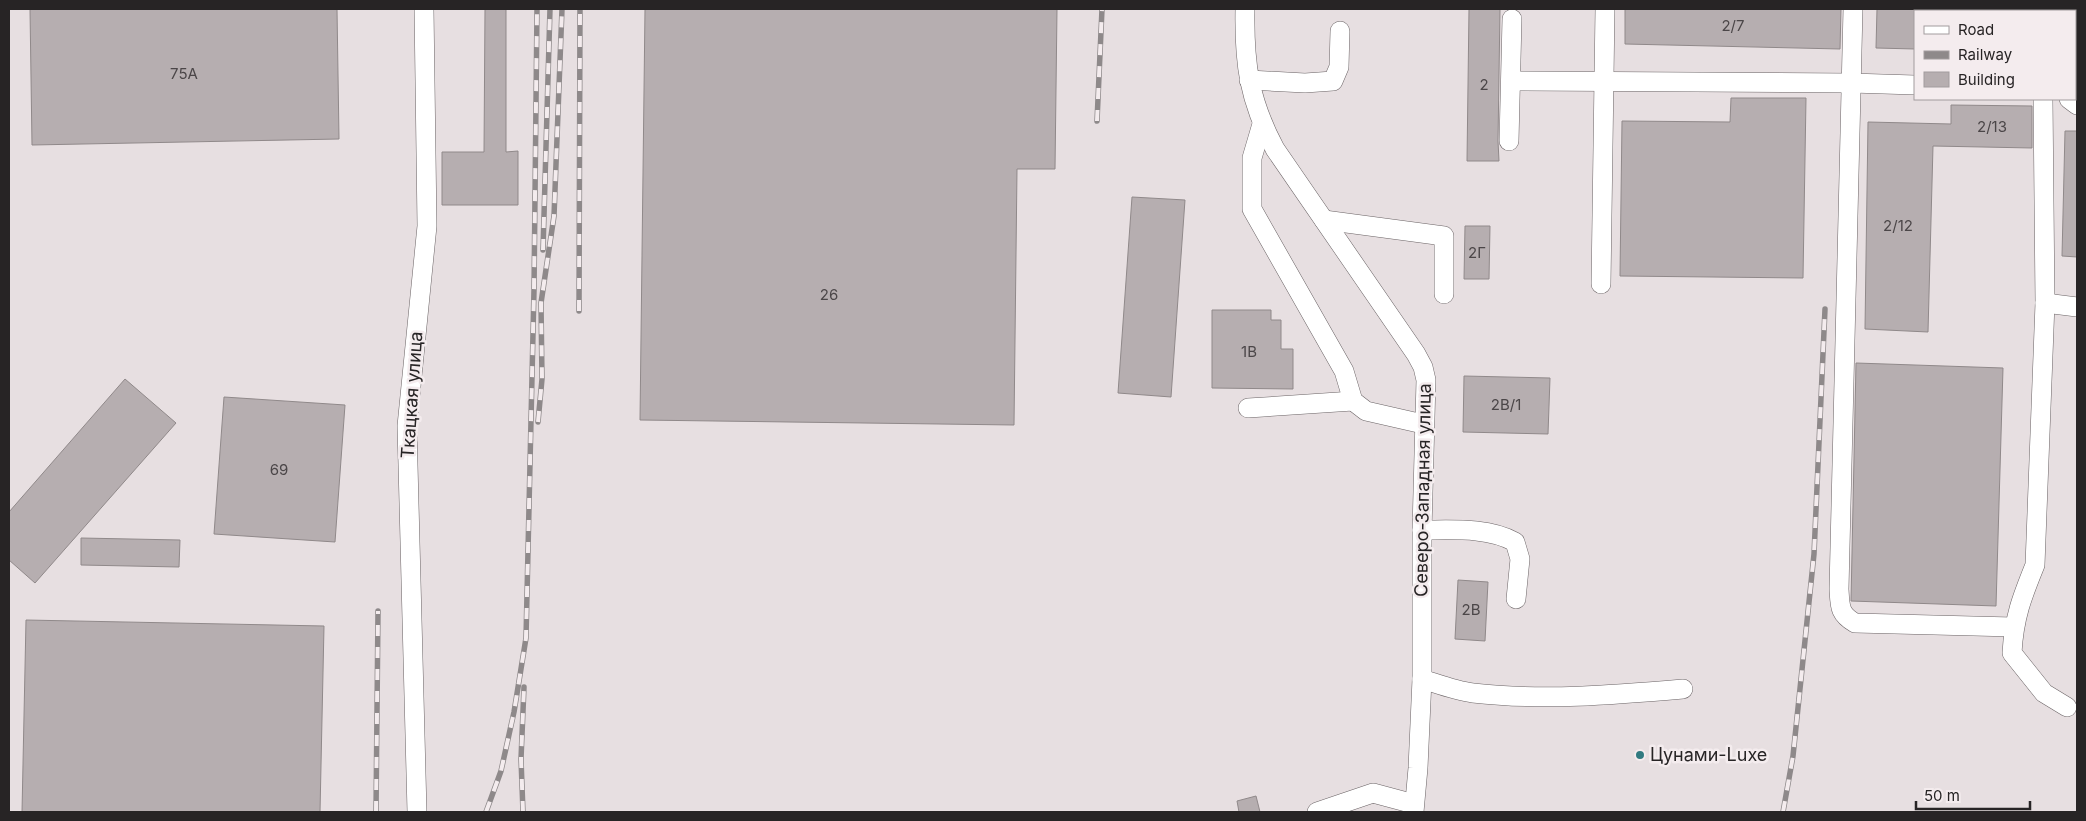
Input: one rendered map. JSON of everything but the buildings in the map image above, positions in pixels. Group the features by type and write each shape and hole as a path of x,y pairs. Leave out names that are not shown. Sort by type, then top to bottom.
{"street":[{"name":"Ткацкая улица","path":"417,812 407,426 426,226 424,9"},
{"name":"Северо-Западная улица","path":"1245,9 1245,36 1252,96 1274,149 1416,354 1423,368 1426,380 1423,424 1422,679 1418,768 1414,808"},
{"path":"1601,284 1605,9"},
{"path":"1853,9 1840,579 1841,608 1845,617 1855,623 2013,627"},
{"path":"1510,141 1512,19"},
{"path":"1249,80 1305,83 1333,81 1339,67 1340,31"},
{"path":"1511,81 1914,85"},
{"path":"2044,100 2045,303 2035,564 2013,627 2012,653 2044,693 2067,707"},
{"path":"1262,124 1252,158 1252,210 1344,372 1353,402"},
{"path":"1324,220 1444,236 1444,294"},
{"path":"2045,303 2077,307"},
{"path":"1248,408 1353,402 1366,411 1423,424"},
{"path":"1422,530 1456,530 1502,535 1515,542 1520,559 1516,599"},
{"path":"1422,679 1472,693 1513,695 1582,697 1683,689"},
{"path":"1317,812 1373,793 1414,808"}],"railway":[{"path":"486,812 501,771 514,712 526,638 534,290 537,9"},
{"path":"543,250 550,9"},
{"path":"538,422 542,379 541,303 554,216 562,9"},
{"path":"579,311 580,9"},
{"path":"1097,121 1102,9"},
{"path":"1783,812 1793,756 1814,554 1825,309"},
{"path":"376,812 378,611"},
{"path":"523,812 521,759 524,687"}],"place":[{"name":"Цунами-Luxe","path":"1640,755"}]}
